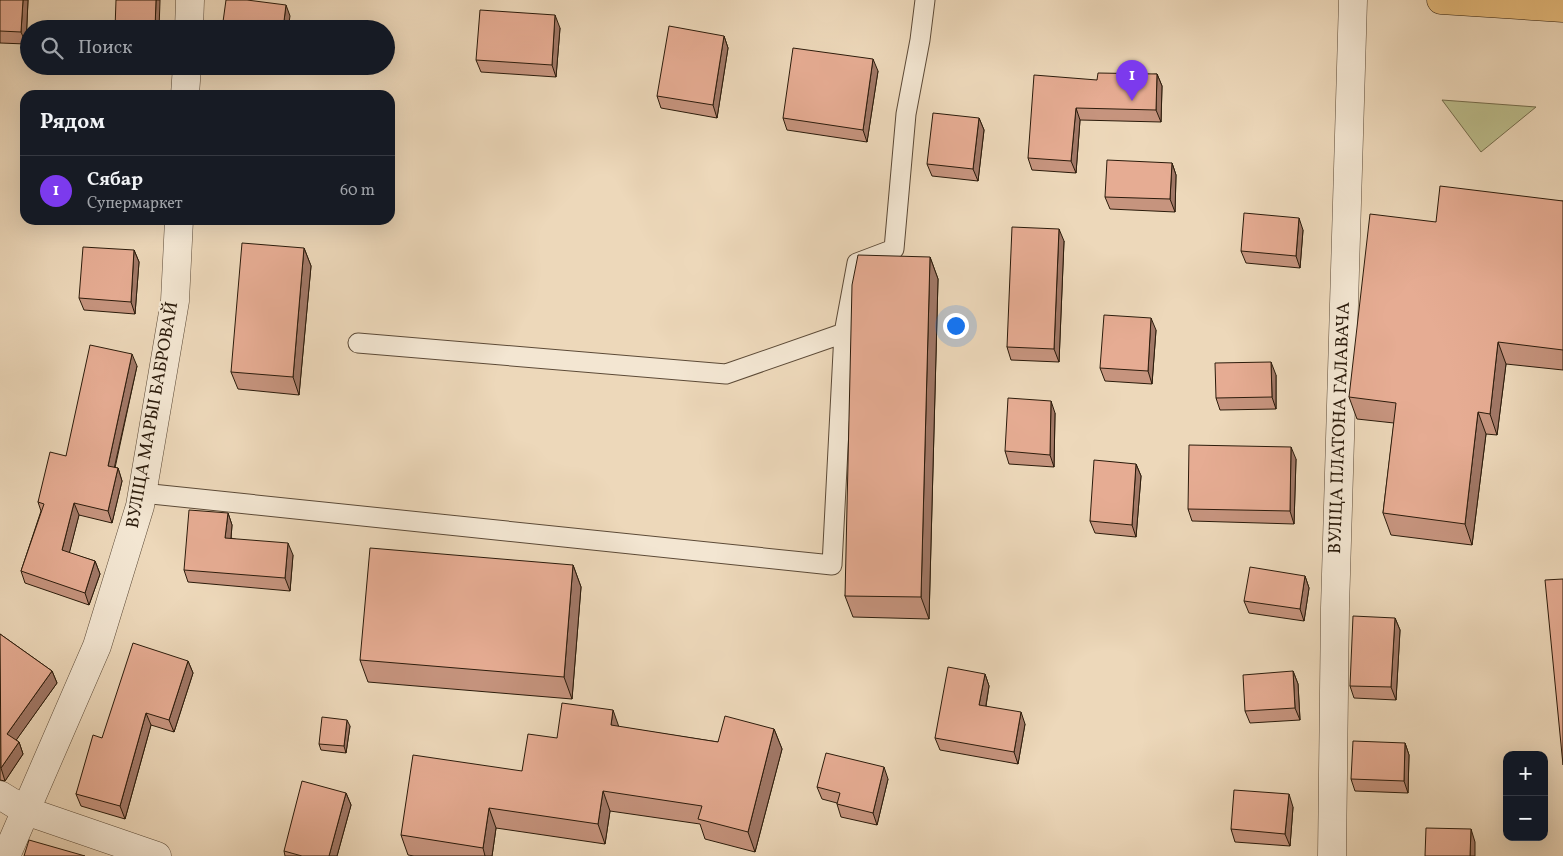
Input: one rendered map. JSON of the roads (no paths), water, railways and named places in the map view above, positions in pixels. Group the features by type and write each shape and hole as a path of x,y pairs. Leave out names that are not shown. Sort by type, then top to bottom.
{"main road":[{"path":"1441,0 1563,8"}],"street":[{"path":"189,20 190,0"},
{"name":"ВУЛІЦА ПЛАТОНА ГАЛАВАЧА","path":"1332,856 1335,608 1353,0"},
{"path":"185,90 186,75"},
{"name":"ВУЛІЦА МАРЫІ БАБРОВАЙ","path":"6,856 98,646 140,506 175,301 179,225"},
{"path":"0,795 26,811 157,856"}],"lane":[{"path":"142,493 832,565 844,333 857,263 894,249 906,114 920,40 925,0"},
{"path":"358,343 726,374 844,333"}],"place":[{"name":"Сябар","path":"1132,101"}]}
